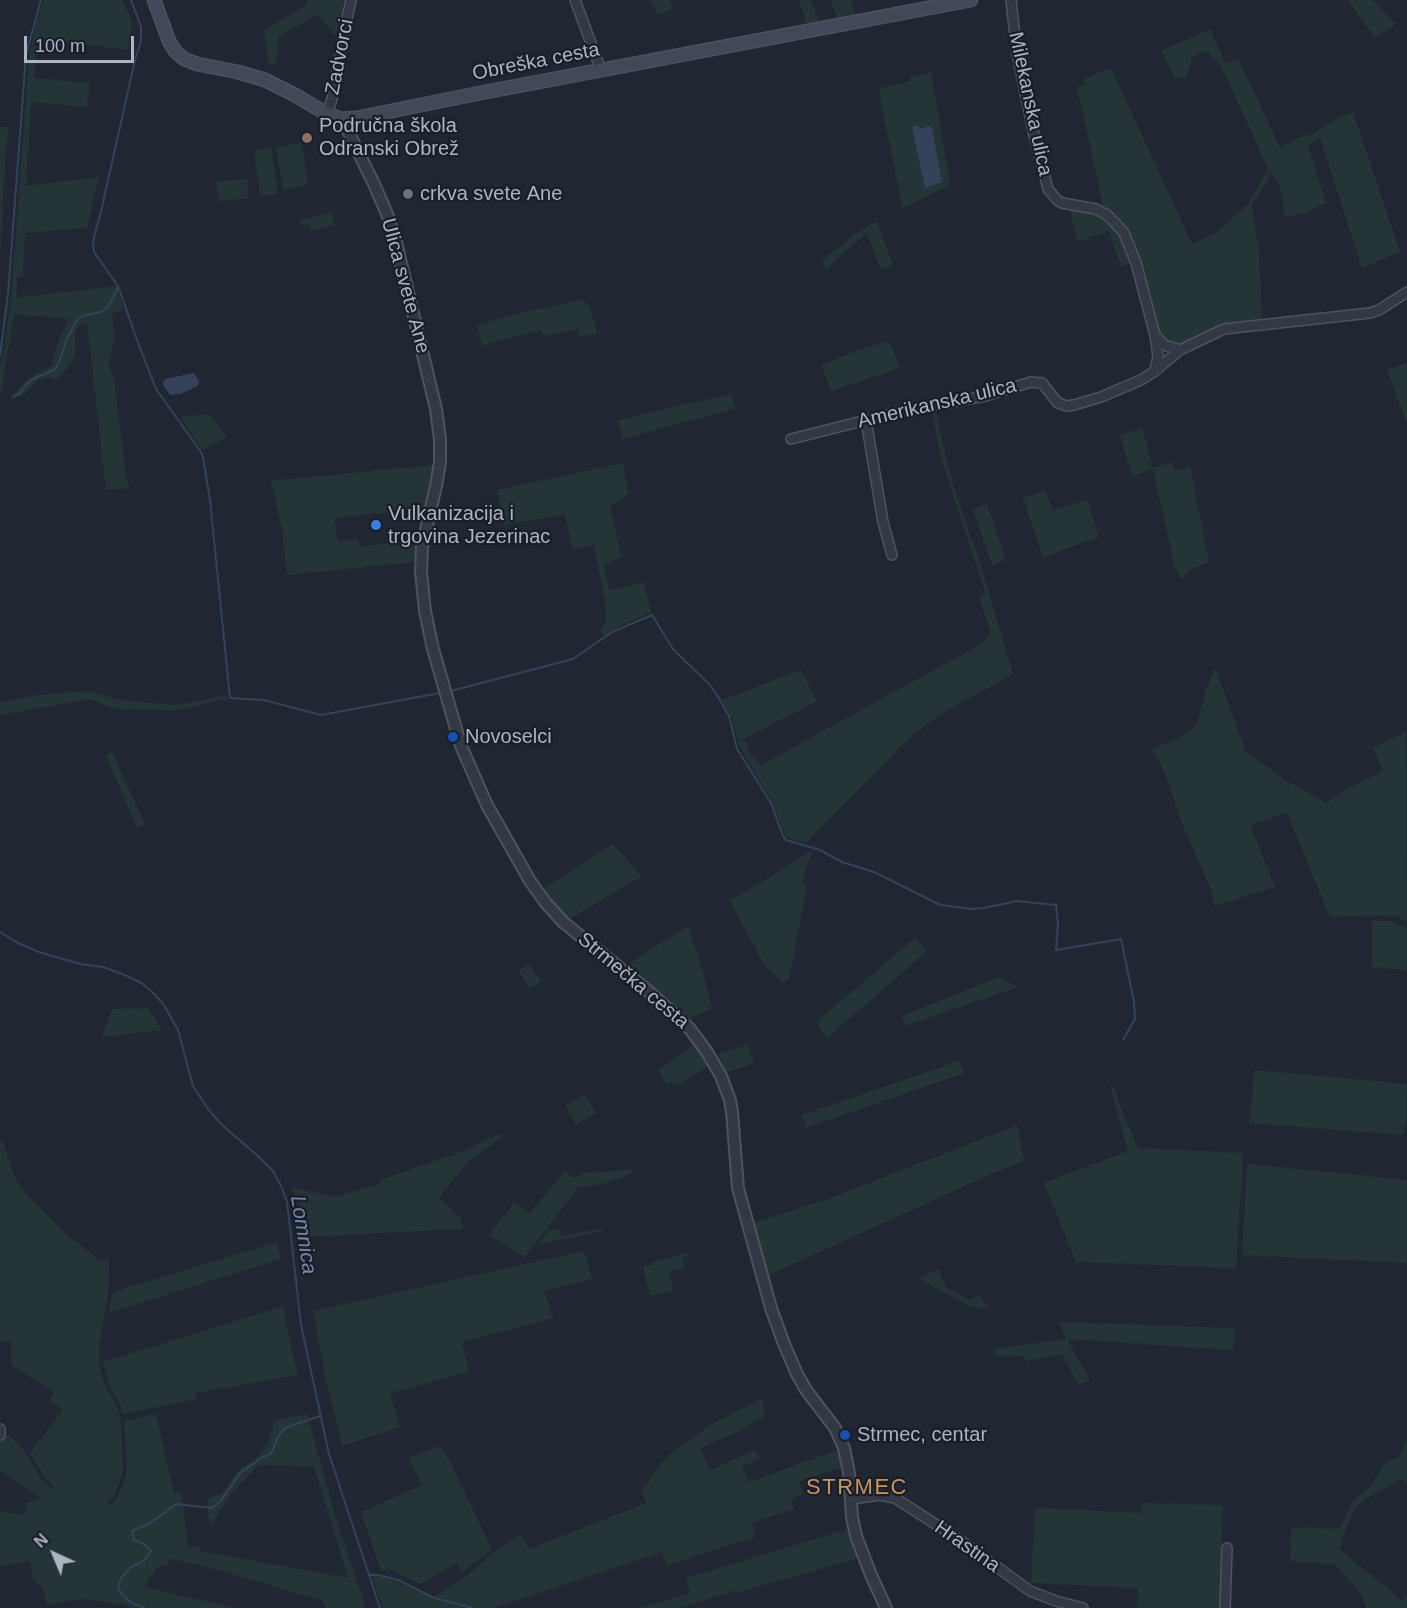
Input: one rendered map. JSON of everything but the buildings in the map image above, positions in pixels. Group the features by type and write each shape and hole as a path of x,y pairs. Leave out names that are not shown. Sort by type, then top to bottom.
{"main road":[{"name":"Obreška cesta","path":"154,0 169,41 184,59 265,80 327,114 342,119 357,118 602,69 971,0"}],"street":[{"name":"Zadvorci","path":"327,114 332,99 351,0"},
{"path":"575,0 602,69"},
{"name":"Milekanska ulica","path":"1011,0 1017,54 1048,189 1057,200 1069,205 1096,209 1107,215 1124,233 1136,263 1155,335 1158,356 1155,371"},
{"name":"Ulica svete Ane","path":"342,119 374,184 395,238 436,409 440,438 440,462"},
{"name":"Amerikanska ulica","path":"791,439 898,412 985,396 1032,382 1042,383 1058,404 1067,406 1101,397 1141,380 1180,350 1232,327 1370,313 1379,310 1407,292"},
{"path":"1155,335 1164,345 1180,350"},
{"path":"866,420 883,522 892,555"},
{"name":"Strmečka cesta","path":"440,462 422,547 421,572 425,611 433,649 461,746 486,805 524,872 545,902 563,922 647,990 690,1029 708,1052 721,1076 731,1106 738,1188 771,1308 797,1374 806,1390 835,1428 842,1442 848,1464 850,1499 856,1536 886,1608"},
{"path":"0,1429 0,1435"},
{"name":"Hrastina","path":"850,1499 880,1495 895,1498 960,1540 1030,1592 1083,1608"},
{"path":"1225,1608 1227,1548"}],"shaded area":[{"path":"44,0 122,0 131,19 132,28 126,50 40,38 34,78 90,83 87,107 31,102 26,186 99,177 87,228 25,233 23,277 17,278 16,298 116,286 124,309 112,314 114,338 109,366 114,379 129,488 106,490 87,321 77,327 76,351 61,376 55,380 50,377 40,379 22,396 10,398 28,379 52,365 57,344 69,319 14,314 0,397 0,367 11,299 29,56"},
{"path":"306,0 344,0 336,36 317,15 278,37 279,49 275,65 268,64 264,30 308,4"},
{"path":"651,0 670,0 673,9 657,15"},
{"path":"799,0 811,0 820,23 807,25"},
{"path":"831,0 850,0 855,14 837,18"},
{"path":"1348,0 1373,0 1396,24 1375,38"},
{"path":"1210,29 1226,64 1238,59 1280,147 1305,135 1306,137 1353,112 1400,252 1362,268 1320,138 1308,145 1326,203 1302,214 1285,217 1279,182 1271,173 1252,206 1259,255 1262,321 1229,324 1181,347 1166,340 1159,331 1139,261 1125,230 1103,205 1077,87 1085,85 1083,79 1111,68 1192,244 1217,232 1248,204 1268,169 1227,78 1216,59 1213,59 1208,51 1201,52 1192,58 1187,77 1175,78 1161,51"},
{"path":"931,72 950,185 903,208 882,109 880,88 910,81 910,77"},
{"path":"0,127 9,127 5,157 0,263"},
{"path":"302,143 308,185 283,190 276,147"},
{"path":"271,148 278,194 260,196 254,150"},
{"path":"247,179 249,198 219,201 216,182"},
{"path":"1070,209 1090,211 1108,220 1119,232 1130,263 1121,267 1109,231 1077,242"},
{"path":"332,213 335,225 311,231 309,224 302,226 300,220"},
{"path":"877,221 893,265 881,269 867,234 826,269 822,261 855,234"},
{"path":"580,300 590,307 597,333 579,337 577,329 543,336 542,330 482,345 477,325"},
{"path":"889,341 900,368 831,391 821,365 858,350"},
{"path":"1407,363 1407,424 1387,370"},
{"path":"731,394 736,408 623,439 618,420"},
{"path":"935,408 956,494 981,566 1013,674 941,714 908,739 806,843 793,840 785,835 772,801 740,748 731,716 722,700 801,670 817,701 744,739 749,752 761,765 974,648 991,633 979,597 986,594 940,455 932,409"},
{"path":"209,414 227,437 203,450 180,417"},
{"path":"1142,428 1153,468 1172,462 1175,471 1190,467 1209,562 1188,571 1183,580 1176,569 1172,555 1153,469 1132,476 1120,435"},
{"path":"623,463 628,494 610,506 621,557 604,565 609,590 644,582 651,612 603,636 601,629 606,622 606,606 594,545 572,549 565,514 505,525 497,490"},
{"path":"434,465 425,508 334,518 338,540 358,539 359,547 419,540 414,562 287,575 282,529 271,481"},
{"path":"1045,490 1053,510 1087,500 1099,537 1043,557 1023,498"},
{"path":"987,504 1006,560 992,565 973,509"},
{"path":"1215,668 1246,752 1287,781 1326,803 1347,789 1383,771 1373,748 1406,732 1407,921 1396,916 1380,915 1330,917 1287,813 1250,825 1275,887 1215,906 1210,886 1184,829 1158,757 1152,749 1179,738 1193,729"},
{"path":"86,691 120,700 177,705 226,695 227,701 221,700 178,710 115,709 90,699 0,715 0,703 3,702 37,695"},
{"path":"112,752 145,824 137,828 106,756"},
{"path":"613,844 642,876 568,920 541,890"},
{"path":"813,850 802,880 807,886 789,979 783,982 764,965 730,901"},
{"path":"1372,921 1391,921 1407,928 1407,970 1372,967"},
{"path":"688,926 712,1009 689,1019 625,966"},
{"path":"915,938 927,951 827,1038 816,1022"},
{"path":"529,964 541,981 530,988 518,971"},
{"path":"999,977 1018,987 905,1026 902,1016"},
{"path":"148,1008 162,1030 101,1037 112,1009"},
{"path":"696,1044 710,1066 674,1087 671,1082 667,1084 658,1070"},
{"path":"748,1045 754,1063 726,1073 718,1053"},
{"path":"959,1061 964,1073 806,1128 802,1115"},
{"path":"1255,1070 1407,1084 1406,1123 1403,1135 1249,1123"},
{"path":"1113,1085 1138,1148 1243,1153 1236,1268 1076,1262 1044,1183 1128,1151 1110,1086"},
{"path":"584,1095 596,1113 576,1125 565,1105"},
{"path":"1017,1125 1024,1161 769,1275 753,1223 831,1198"},
{"path":"498,1134 504,1136 468,1161 439,1198 461,1218 463,1229 302,1237 299,1207 292,1187 334,1197 381,1184 380,1180 464,1151"},
{"path":"2,1140 21,1188 62,1230 91,1254 100,1260 109,1258 108,1295 99,1345 99,1365 104,1383 118,1408 121,1422 123,1468 114,1496 107,1503 111,1505 117,1497 125,1479 127,1468 124,1421 156,1414 174,1493 182,1493 187,1547 199,1545 200,1551 348,1578 314,1466 258,1465 232,1493 212,1523 209,1523 207,1499 222,1493 239,1470 260,1454 267,1445 275,1420 307,1414 335,1515 366,1608 327,1608 321,1600 172,1559 166,1565 157,1567 145,1587 235,1608 132,1608 122,1604 83,1599 47,1604 42,1587 33,1580 30,1561 0,1567 0,1512 25,1515 26,1503 41,1498 0,1470 0,1440 7,1435 19,1444 42,1480 52,1490 54,1487 47,1481 30,1453 63,1410 49,1400 54,1392 11,1365 11,1342 0,1342 0,1141"},
{"path":"1247,1164 1407,1180 1407,1263 1242,1255"},
{"path":"630,1169 634,1173 605,1183 588,1187 579,1186 525,1257 489,1235 514,1203 530,1213 565,1171 574,1178 584,1173"},
{"path":"602,1228 603,1231 538,1244 548,1231 559,1229 561,1236"},
{"path":"277,1242 281,1259 108,1313 112,1295 123,1289"},
{"path":"584,1251 592,1279 544,1291 553,1318 462,1342 469,1372 390,1393 400,1427 342,1446 313,1311"},
{"path":"688,1252 689,1256 682,1258 685,1267 669,1272 674,1290 650,1296 643,1267"},
{"path":"938,1269 946,1287 969,1300 979,1296 989,1308 971,1307 918,1278"},
{"path":"284,1306 298,1375 196,1393 197,1399 122,1414 121,1407 109,1386 103,1362"},
{"path":"1059,1322 1234,1328 1233,1350 1067,1339 1090,1380 1078,1385 1062,1354 1026,1361 1023,1356 995,1355 994,1349 1066,1339"},
{"path":"762,1398 765,1416 739,1431 700,1448 710,1470 755,1450 760,1459 742,1466 749,1482 840,1449 843,1467 799,1481 803,1494 791,1499 794,1509 751,1523 755,1537 667,1565 662,1552 494,1608 383,1608 372,1577 378,1576 397,1582 432,1598 463,1578 485,1561 484,1559 521,1534 529,1549 647,1503 641,1490 663,1461 710,1425"},
{"path":"1407,1439 1407,1483 1401,1479 1369,1497 1355,1508 1340,1550 1402,1600 1407,1596 1407,1608 1367,1608 1362,1595 1335,1564 1290,1561 1291,1527 1340,1529 1352,1502 1371,1485 1386,1462 1399,1457"},
{"path":"440,1446 451,1463 492,1550 462,1572 457,1563 420,1584 389,1569 381,1571 361,1512 422,1485 408,1457"},
{"path":"1143,1503 1223,1505 1219,1608 1137,1608 1138,1588 1031,1583 1035,1508 1142,1513"},
{"path":"848,1529 859,1558 679,1608 639,1608 690,1593 686,1578"}],"water":[{"path":"917,125 921,129 929,126 932,128 942,182 925,188 912,127"},
{"path":"194,373 199,381 198,386 180,394 170,395 163,385 165,379"}],"waterway":[{"name":"Lomnica","path":"0,356 8,294 26,55 41,0"},
{"path":"13,397 35,378 54,370 77,320 82,316 101,312 107,308 118,286 94,252 93,246 141,41 141,27 131,0"},
{"path":"118,286 156,389 203,457 210,500 230,698 264,700 321,715 440,693"},
{"path":"451,691 573,659 612,632 652,615 673,649 709,684 719,698 729,716 737,749 771,803 786,840 820,850 842,862 874,872 940,905 972,909 1017,901 1056,905 1058,924 1056,950 1121,939 1134,1002 1135,1019 1123,1040"},
{"name":"Lomnica","path":"0,932 39,952 80,964 103,967 143,984 164,1005 178,1030 193,1086 208,1109 221,1124 273,1171 287,1202 301,1325 329,1454 380,1608"},
{"path":"144,1608 129,1601 118,1587 121,1578 130,1568 144,1561 151,1551 144,1544 134,1540 132,1531 150,1523 176,1504 212,1508 220,1502 240,1473 271,1454 279,1435 285,1428 320,1416"},
{"path":"369,1575 398,1580 434,1598 473,1608"}],"place":[{"name":"Područna škola Odranski Obrež","path":"307,138"},
{"name":"crkva svete Ane","path":"408,194"},
{"name":"Vulkanizacija i trgovina Jezerinac","path":"376,525"},
{"name":"Novoselci","path":"453,737"},
{"name":"Strmec, centar","path":"845,1435"}],"district":[{"name":"STRMEC","path":"857,1488"}]}
